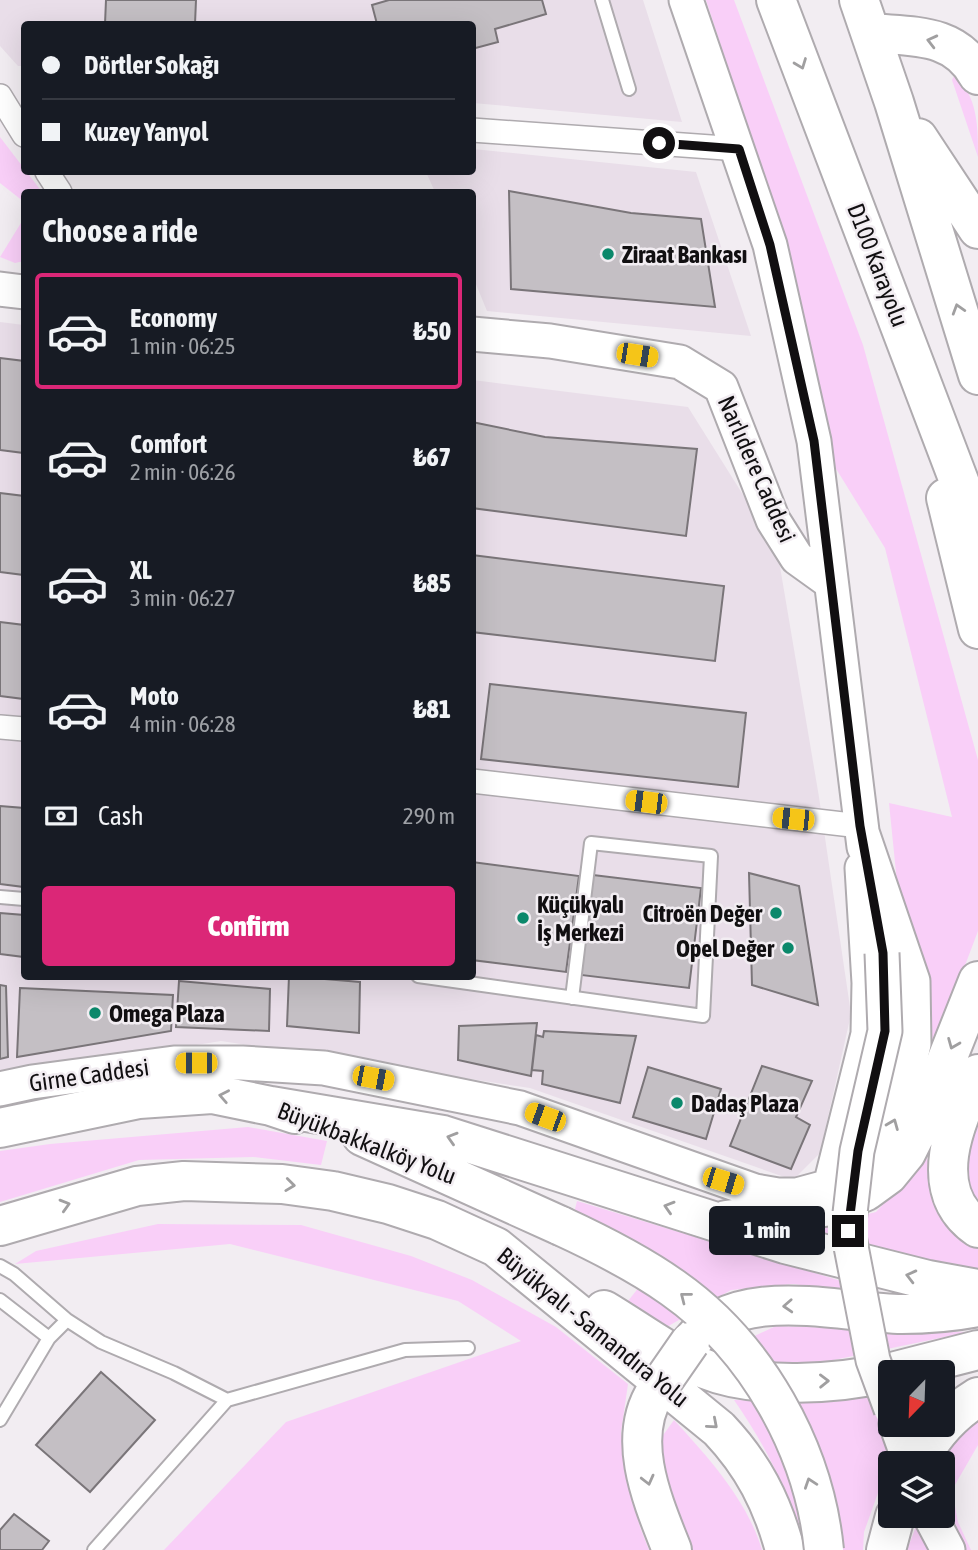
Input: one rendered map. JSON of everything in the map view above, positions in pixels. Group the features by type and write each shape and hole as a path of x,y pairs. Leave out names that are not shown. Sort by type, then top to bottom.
{"highway":[{"name":"D100 Karayolu","path":"776,0 978,531"},
{"path":"866,11 956,47 971,62 978,75"},
{"path":"866,11 978,375"},
{"path":"894,102 978,229"},
{"path":"917,366 978,629"},
{"path":"717,1221 832,1206 866,1191 888,1175 906,1153 924,1116 978,981"},
{"path":"978,1074 958,1119 947,1169 957,1206 978,1228"},
{"name":"Büyükbakkalköy Yolu","path":"0,1128 139,1099 212,1094 271,1106 360,1135 610,1250 675,1289 724,1332 757,1371 791,1436 813,1488 824,1550"},
{"path":"271,1106 443,1135 785,1244 928,1280 978,1289"},
{"name":"Büyükyalı - Samandıra Yolu","path":"0,1226 137,1186 184,1181 240,1181 333,1191 388,1204 437,1220 496,1247 719,1429 741,1452 761,1484 775,1515 785,1550"},
{"path":"496,1247 702,1368 720,1375 783,1381 832,1381 878,1374"},
{"path":"672,1550 649,1485 641,1445 650,1399 690,1342 728,1314 758,1308 804,1306 901,1314 940,1313 978,1307"},
{"path":"939,1360 978,1350"},
{"path":"925,1451 939,1429 978,1396"},
{"path":"886,1550 892,1528"}],"street":[{"path":"685,0 739,149 770,245 814,441 829,581 850,733 860,826 869,983 868,1034 830,1186"},
{"path":"0,96 21,97"},
{"path":"0,96 21,130"},
{"path":"476,130 739,149"},
{"path":"0,289 21,292"},
{"name":"Narlıdere Caddesi","path":"476,334 550,341 680,362 722,387 773,520 797,558 829,581"},
{"path":"0,727 21,729"},
{"path":"476,781 860,826"},
{"path":"860,826 883,953 885,1031 858,1151 848,1231 878,1374"},
{"name":"Girne Caddesi","path":"0,1089 32,1082 174,1063 242,1063 324,1068 520,1108 755,1191 797,1195 830,1186 864,1171 885,1143 899,1110 914,1044 913,981 860,826"},
{"path":"936,1528 948,1550"}],"lane":[{"path":"601,0 629,89"},
{"path":"446,980 572,998 703,1016 711,856 590,843 572,998"},
{"path":"0,897 21,899"},
{"path":"0,1266 14,1273 67,1320 101,1342 174,1373 227,1400"},
{"path":"0,1300 49,1338"},
{"path":"0,1420 49,1338 67,1320"},
{"path":"94,1550 227,1400 405,1350 468,1348"}],"shaded area":[{"path":"0,0 643,0 682,122 476,103 476,21 21,21 21,66 0,46"},
{"path":"706,0 734,0 863,345 978,760 978,931 918,1090 932,1017 916,946 899,902 889,803 952,817 885,548 830,459 788,252"},
{"path":"954,76 968,92 975,112 978,157 952,80"},
{"path":"0,137 21,164 21,175 29,175 40,189 21,189 21,200 0,183"},
{"path":"476,149 696,172 751,336 487,311 476,284 476,189 434,189 427,175 476,175"},
{"path":"21,223 21,262 15,263 0,257"},
{"path":"0,322 21,325 21,980 476,980 476,380 688,407 777,549 819,797 851,1014 820,1153 793,1180 530,1088 221,1041 0,1077"},
{"path":"978,1095 978,1216 959,1160"},
{"path":"248,1127 327,1141 321,1165 253,1157 139,1160 0,1202 0,1151 50,1144"},
{"path":"927,1157 938,1207 978,1246 978,1274 787,1234 876,1212"},
{"path":"577,1201 894,1297 793,1284 731,1290 665,1328 628,1301 663,1257 574,1213"},
{"path":"158,1224 301,1225 411,1256 472,1280 556,1327 628,1384 621,1432 640,1527 649,1550 164,1550 286,1422 521,1341 458,1301 230,1244 15,1264 36,1251"},
{"path":"776,1326 969,1332 795,1368 714,1355"},
{"path":"878,1396 878,1437 908,1437 897,1451 878,1451 878,1493 864,1532 863,1550 804,1550 785,1490 757,1435 734,1400 831,1402"},
{"path":"978,1411 978,1445 955,1485 955,1451 946,1451"},
{"path":"674,1420 726,1480 747,1514 762,1550 691,1550 670,1508 663,1463 661,1438"},
{"path":"955,1506 958,1522 971,1550 907,1550 915,1528 955,1528"}],"building":[{"path":"106,0 196,0 195,21 105,21"},
{"path":"389,0 542,0 546,14 495,29 498,42 476,48 476,21 376,21 372,5"},
{"name":"Ziraat Bankası","path":"509,191 631,213 701,219 715,307 511,289"},
{"path":"0,358 21,361 21,453 0,450"},
{"path":"476,423 545,437 697,449 686,536 476,509"},
{"path":"0,493 21,496 21,575 0,572"},
{"path":"476,555 724,586 715,661 476,632"},
{"path":"0,622 21,625 21,699 0,696"},
{"path":"490,684 746,713 738,787 481,759"},
{"path":"0,806 21,808 21,887 0,884"},
{"name":"Küçükyalı İş Merkezi","path":"476,863 579,876 566,972 476,961"},
{"path":"749,873 799,886 818,1005 752,985"},
{"path":"593,875 701,888 689,988 581,975"},
{"path":"0,913 21,915 21,957 0,954"},
{"path":"289,980 360,982 359,1033 287,1026"},
{"path":"179,981 270,989 269,1031 176,1027"},
{"path":"0,985 6,986 8,1057 0,1059"},
{"name":"Omega Plaza","path":"20,988 173,995 171,1031 17,1057"},
{"path":"537,1023 531,1076 458,1060 459,1026"},
{"path":"544,1031 636,1036 620,1103 542,1084 543,1071 532,1070 536,1035 543,1037"},
{"path":"762,1066 812,1081 796,1117 810,1125 791,1169 730,1146"},
{"name":"Dadaş Plaza","path":"648,1067 721,1089 706,1139 633,1117"},
{"path":"101,1372 155,1420 90,1492 36,1445"},
{"path":"14,1514 49,1541 42,1550 0,1550 0,1530"}],"place":[{"name":"Ziraat Bankası","path":"608,254"},
{"name":"Citroën Değer","path":"776,913"},
{"name":"Küçükyalı İş Merkezi","path":"523,918"},
{"name":"Opel Değer","path":"788,948"},
{"name":"Omega Plaza","path":"95,1013"},
{"name":"Dadaş Plaza","path":"677,1103"}],"route":[{"path":"659,143 739,149 770,245 814,441 860,826 883,953 885,1031 858,1151 848,1231"}]}
